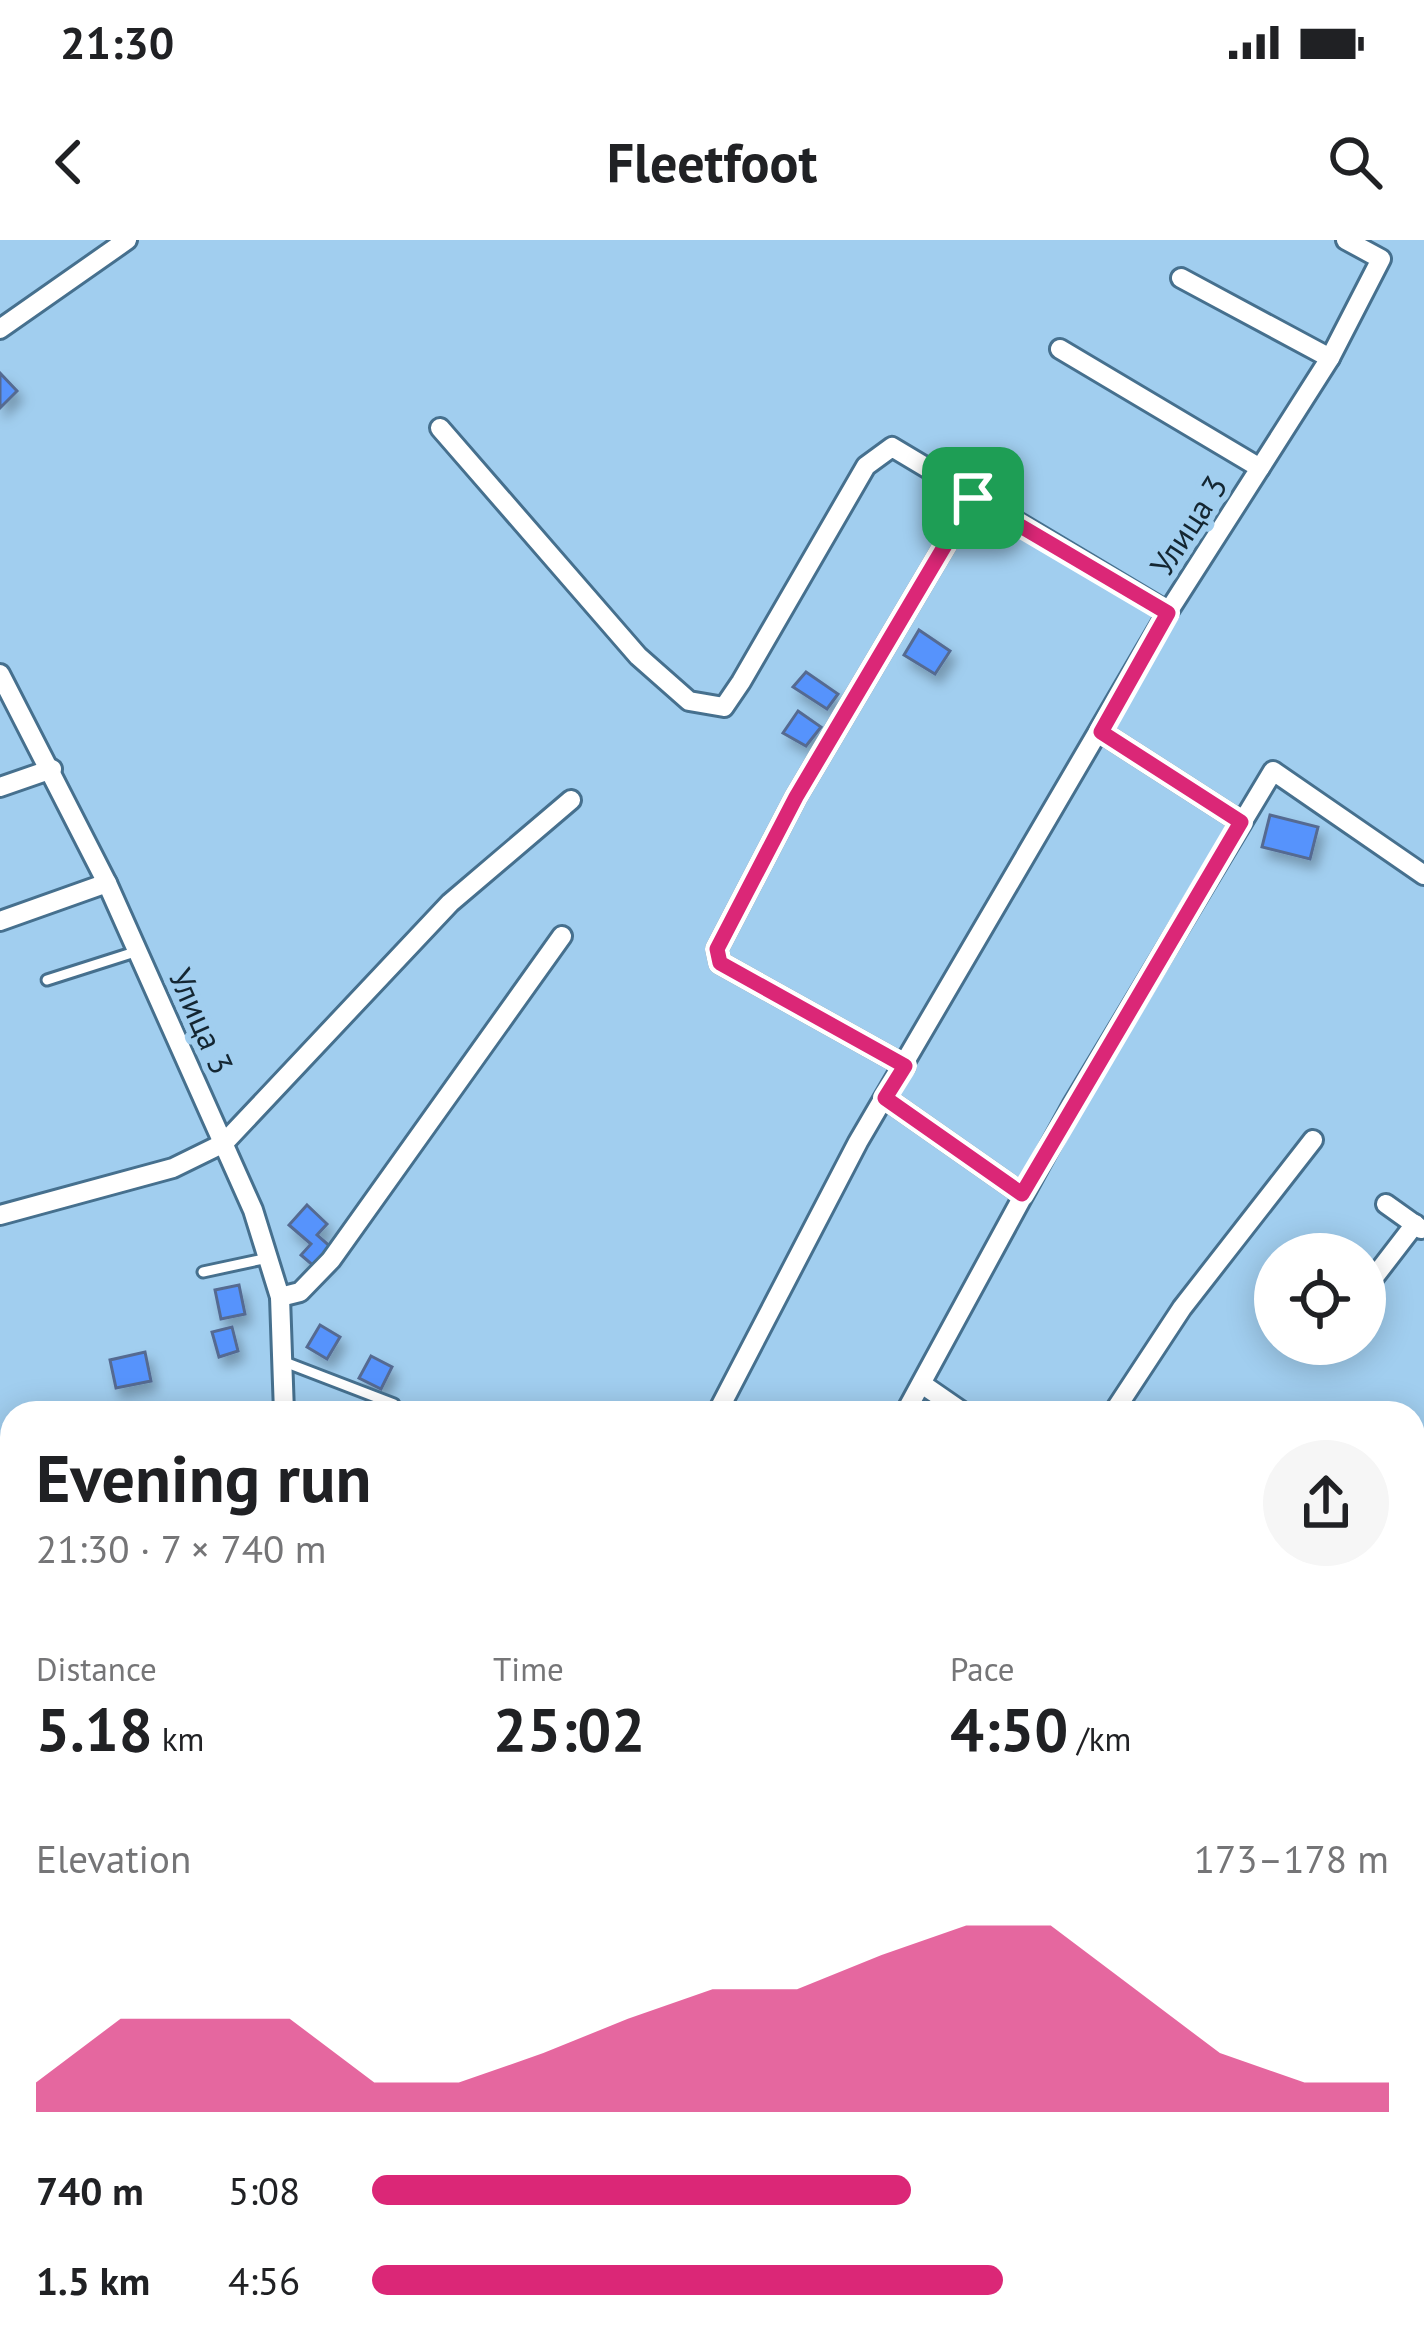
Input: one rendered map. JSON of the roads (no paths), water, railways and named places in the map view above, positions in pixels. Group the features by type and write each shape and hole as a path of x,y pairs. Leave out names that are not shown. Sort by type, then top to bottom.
{"street":[{"path":"0,304 9,323 127,240"},
{"path":"1260,467 1330,358 1381,259 1346,240"},
{"path":"1181,278 1330,358"},
{"name":"Улица 3","path":"723,1401 885,1098 1168,613 1260,467 1060,349"},
{"path":"440,428 638,656 689,701 711,708 724,707 879,452 892,447 1168,613"},
{"path":"905,1066 720,963 717,949 796,797 973,498"},
{"name":"Улица 3","path":"0,674 107,883 224,1142 280,1297 284,1401"},
{"path":"1101,732 1241,822"},
{"path":"0,787 52,769"},
{"path":"912,1401 1022,1194 1273,771 1424,875"},
{"path":"0,1215 173,1168 224,1142 450,903 571,800"},
{"path":"0,921 107,883"},
{"path":"280,1297 300,1292 332,1260 562,936"},
{"path":"885,1098 1022,1194"},
{"path":"1121,1401 1182,1308 1312,1140"},
{"path":"1386,1204 1419,1227 1386,1265"},
{"path":"922,1384 947,1401"}],"lane":[{"path":"47,980 138,951"},
{"path":"203,1272 268,1258"},
{"path":"282,1361 384,1401"}]}
